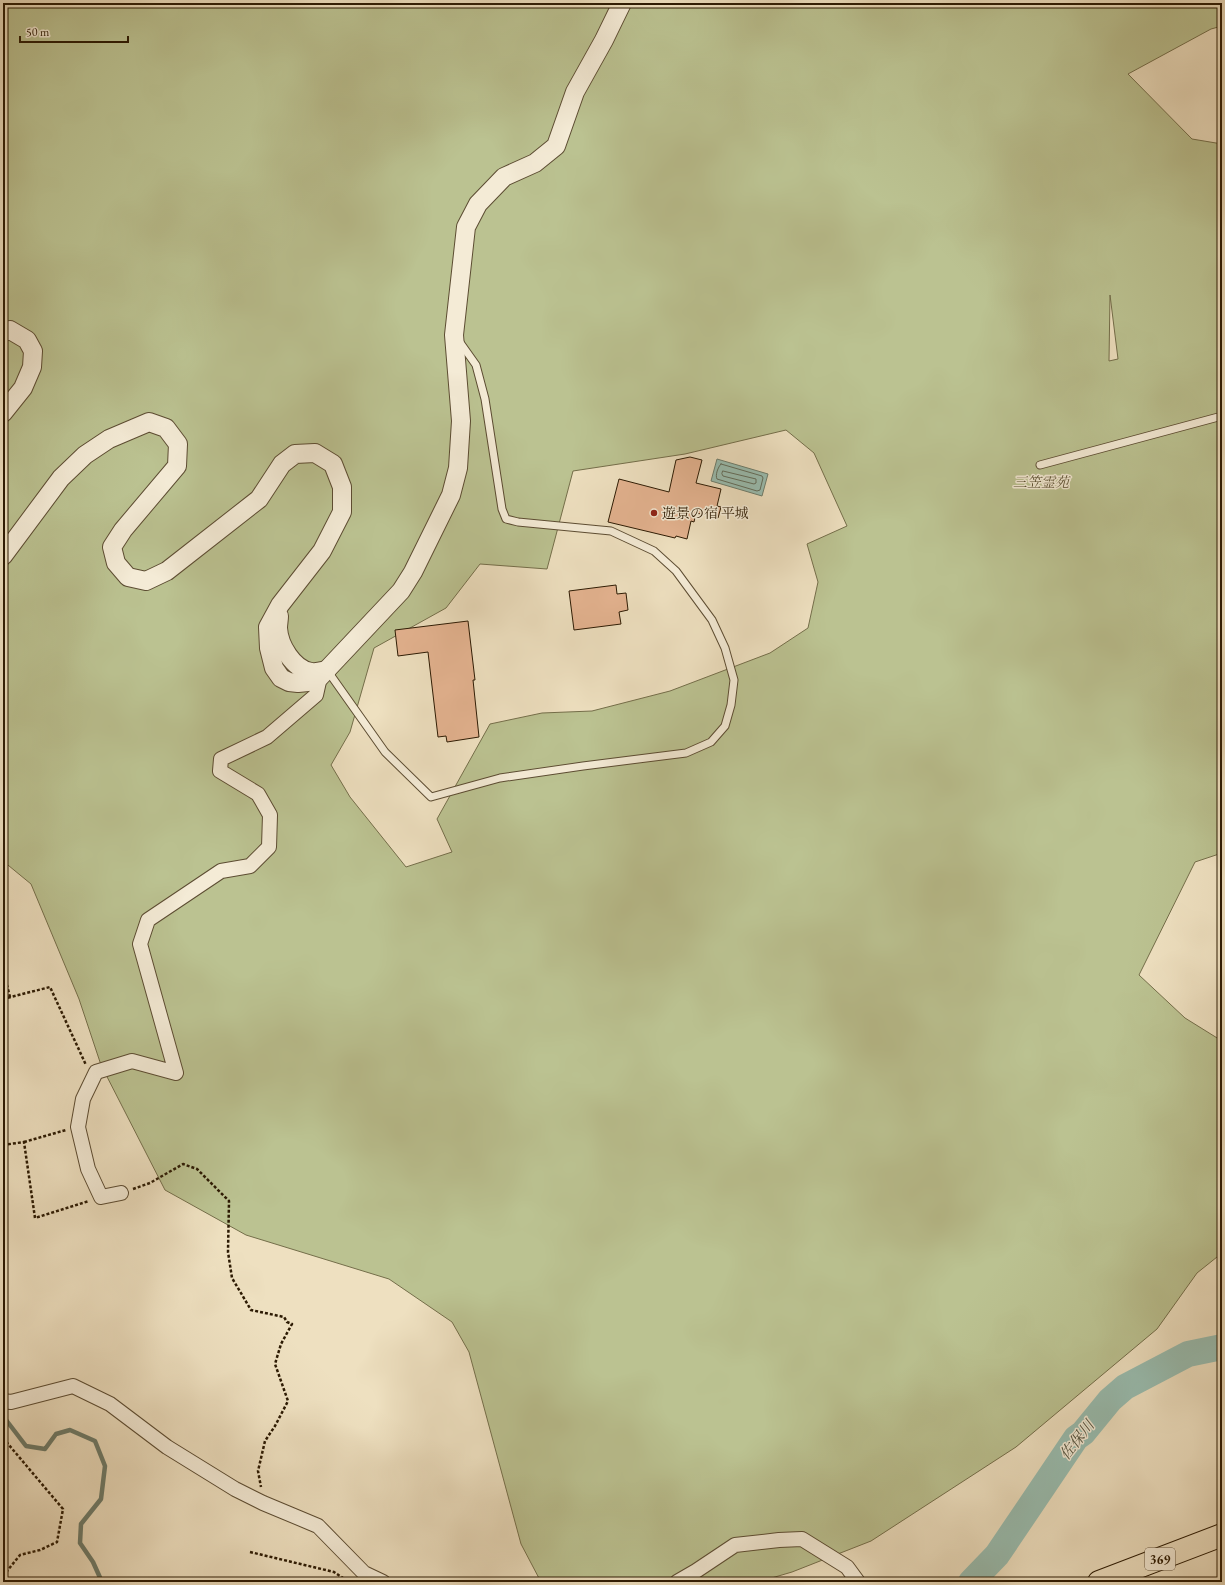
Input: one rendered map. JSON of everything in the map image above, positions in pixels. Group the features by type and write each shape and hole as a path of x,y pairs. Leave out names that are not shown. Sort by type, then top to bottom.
{"highway":[{"name":"369","path":"1100,1582 1222,1535"}],"street":[{"path":"122,1193 101,1197 88,1169 78,1127 82,1099 96,1072 132,1061 176,1073 140,944 148,920 222,871 250,866 269,847 270,815 258,794 220,771 221,759 266,737 316,695 324,673 401,591 413,572 451,495 458,468 461,421 454,335 466,227 478,204 504,177 535,163 556,146 575,92 604,40 622,3"},
{"path":"3,332 10,330 27,340 33,351 32,367 23,388 3,414"},
{"path":"3,556 61,478 85,455 109,439 149,422 166,428 178,444 177,466 123,530 112,547 116,563 128,577 146,581 168,571 259,499 282,464 295,454 315,453 334,464 342,487 342,512 322,551 280,605 279,632 288,655 296,664 311,672 324,673"},
{"path":"3,1401 11,1402 73,1386 110,1404 167,1447 235,1489 263,1503 318,1526 364,1573 383,1582"},
{"path":"677,1582 735,1545 802,1539 847,1567 858,1582"}],"lane":[{"path":"324,673 385,752 431,797 500,778 686,753 711,742 725,726 731,705 734,680 725,648 712,620 676,571 654,552 611,531 518,522 506,519 502,509 485,399 476,365 454,335"},
{"path":"1040,465 1222,416"}],"path":[{"path":"3,970 10,997"},
{"path":"3,999 50,987 84,1064 96,1072"},
{"path":"3,1145 24,1142 78,1127"},
{"path":"24,1142 35,1218 101,1197"},
{"path":"122,1193 150,1183 183,1164 196,1170 229,1201 228,1252 232,1278 251,1310 284,1317 292,1324 282,1344 275,1364 288,1401 265,1441 258,1471 263,1503"},
{"path":"3,1438 62,1509 57,1542 40,1550 20,1554 3,1576"},
{"path":"250,1552 334,1572 349,1582"}],"green space":[{"name":"三笠霊苑","path":"3,3 1222,3 1222,26 1211,29 1128,74 1192,139 1222,144 1222,853 1195,862 1139,975 1185,1018 1222,1041 1222,1253 1197,1273 1157,1329 1016,1447 871,1541 792,1572 758,1582 541,1582 521,1544 469,1352 452,1322 389,1279 246,1235 165,1190 101,1065 79,999 31,884 3,861","holes":["1110,295 1118,359 1109,361","786,430 814,453 847,526 807,544 818,582 808,628 770,653 670,691 592,711 542,713 490,724 437,819 452,852 406,867 350,797 331,765 350,732 374,648 446,608 480,564 547,569 573,471 685,454"]}],"water":[{"path":"717,459 768,474 762,496 711,481"}],"building":[{"path":"690,457 702,460 696,483 721,489 717,506 721,507 718,518 696,513 694,522 691,521 687,539 676,536 675,538 608,522 619,479 669,492 676,460"},
{"path":"616,585 617,594 626,593 628,610 619,612 621,624 574,630 569,591"},
{"path":"468,621 475,680 473,680 479,737 447,742 446,736 438,737 428,652 398,656 395,630"}],"waterway":[{"name":"佐保川","path":"971,1582 997,1555 1076,1438 1083,1433 1110,1400 1125,1387 1188,1354 1222,1347"},
{"path":"3,1416 26,1446 45,1449 56,1434 70,1430 95,1441 105,1466 101,1499 81,1524 80,1543 93,1562 102,1582"}],"place":[{"name":"遊景の宿 平城","path":"654,513"}]}
